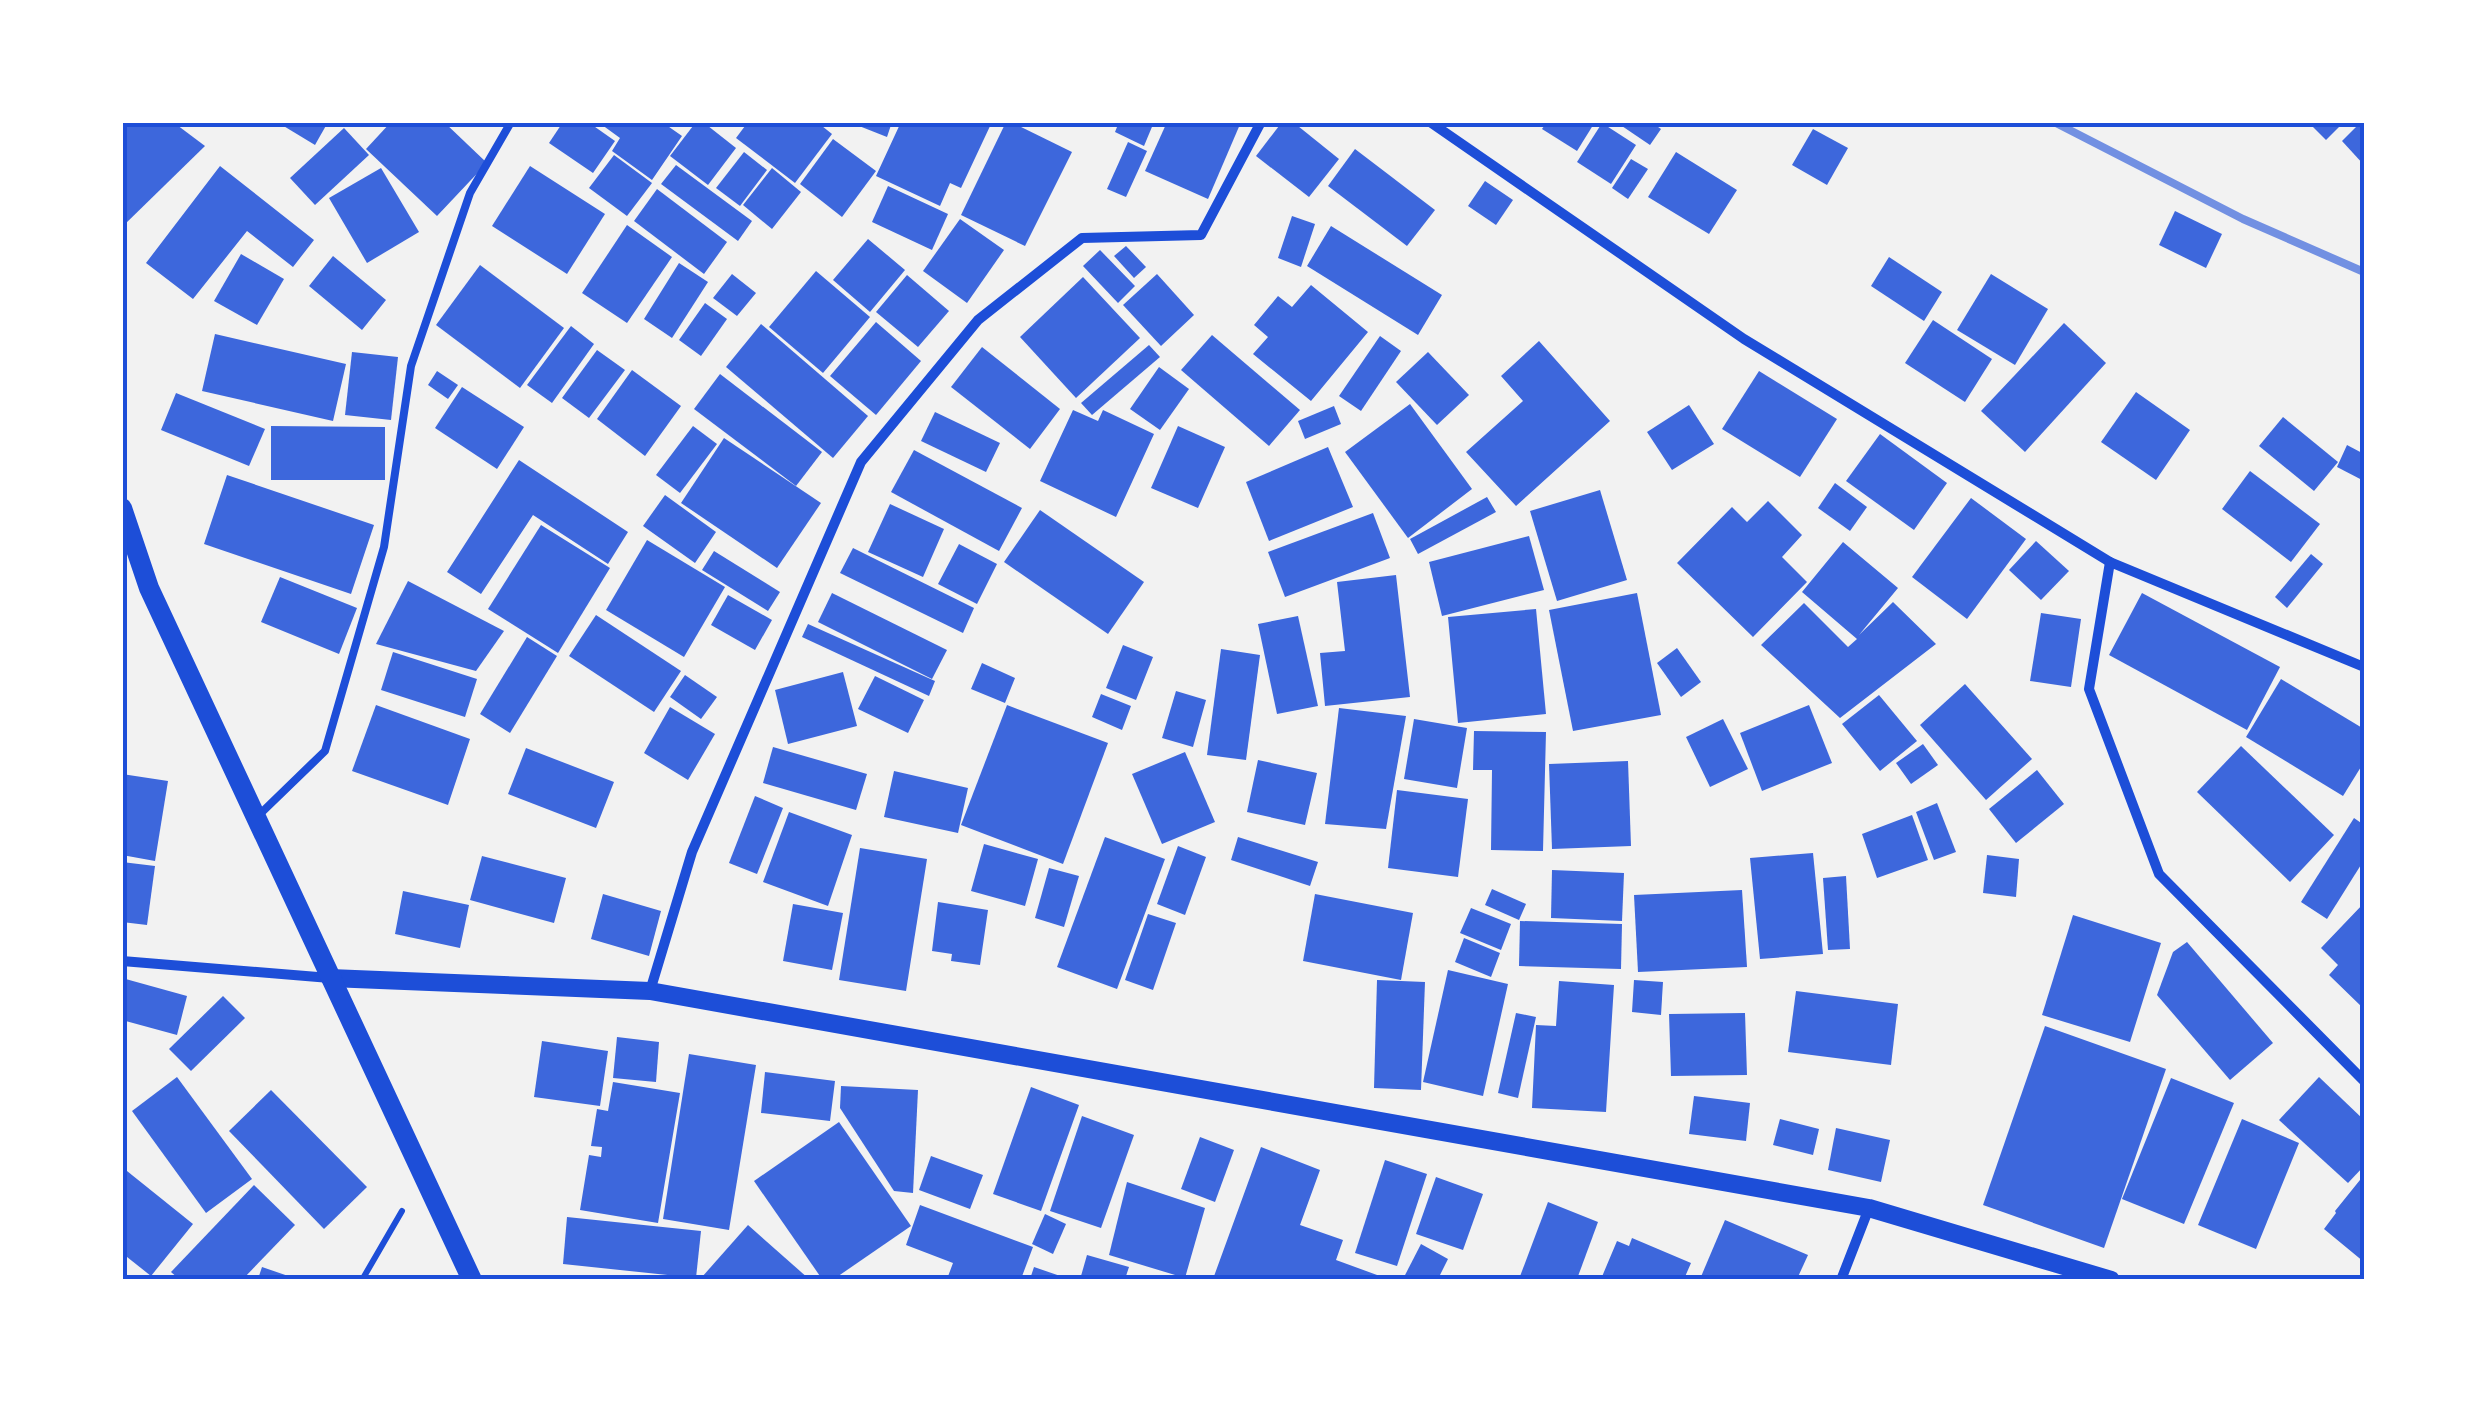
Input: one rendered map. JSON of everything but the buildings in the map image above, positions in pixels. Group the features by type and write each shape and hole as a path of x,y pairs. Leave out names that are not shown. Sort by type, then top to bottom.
{"main road":[{"path":"122,508 150,588 472,1280"}],"street":[{"path":"650,990 692,852 861,462 978,320 1082,238 1200,235 1261,122"},
{"path":"1430,122 1744,339 2110,562 2364,667"},
{"path":"2110,562 2090,689 2160,874 2364,1081"},
{"path":"122,961 330,978 650,990 1869,1208 2111,1280"},
{"path":"1841,1280 1869,1208"}],"lane":[{"path":"256,818 325,751 384,547 411,366 470,193 510,122"}],"path":[{"path":"362,1280 424,1176"}],"railway":[{"path":"2054,122 2243,219 2364,272"}]}
